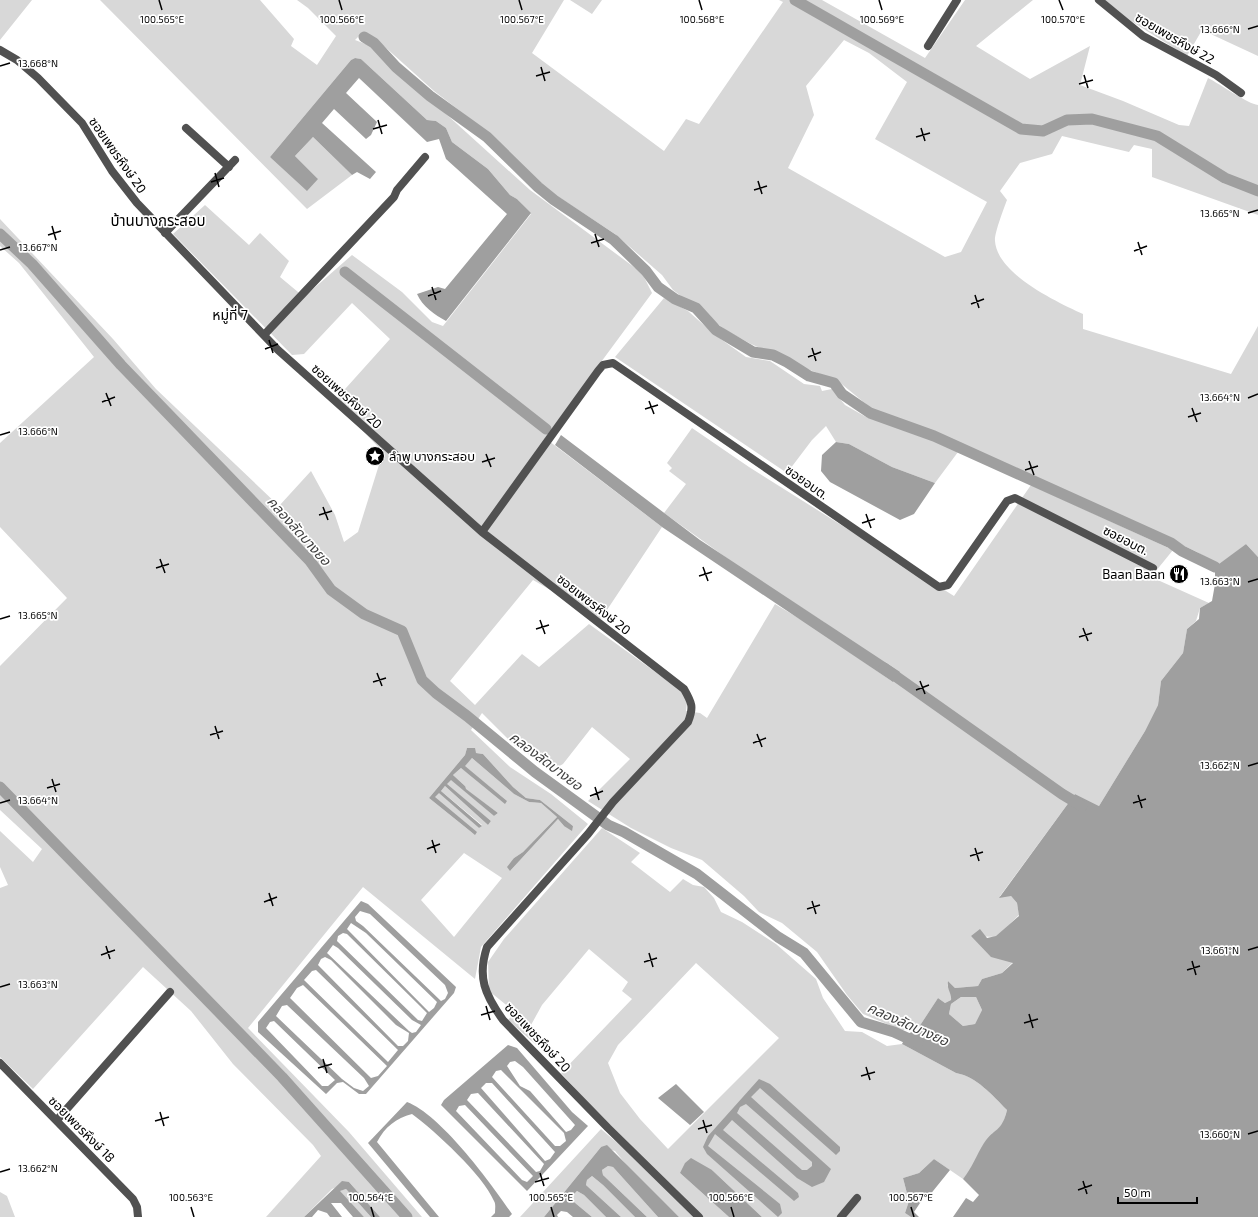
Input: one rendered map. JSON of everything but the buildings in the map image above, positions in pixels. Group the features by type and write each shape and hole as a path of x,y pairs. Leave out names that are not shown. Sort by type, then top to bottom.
{"street":[{"path":"928,46 957,0"},
{"name":"ซอยเพชรหึงษ์ 22","path":"1099,0 1143,36 1216,75 1241,93"},
{"name":"ซอยเพชรหึงษ์ 20","path":"0,50 17,60 38,78 82,123 124,186 165,233 264,335 336,403 482,532 684,689 691,702 692,713 688,722 613,802 588,834 487,947 482,962 483,983 490,1003 503,1020 608,1128 699,1217"},
{"path":"186,128 229,167"},
{"path":"264,335 390,202 397,190 425,157"},
{"path":"165,233 235,160"},
{"name":"ซอยอบต.","path":"482,532 598,371 603,365 614,363 939,588 948,585 1007,501 1015,498 1154,568"},
{"path":"57,1120 170,992"},
{"name":"ซอยเพชรหึงษ์ 18","path":"0,1063 133,1199 137,1207 138,1217"},
{"path":"841,1217 857,1198"}],"shaded area":[{"path":"0,0 32,0 0,40"},
{"path":"100,0 260,0 294,39 291,46 317,65 336,36 308,8 297,0 564,0 532,53 664,151 686,119 699,124 783,2 779,0 822,0 925,58 965,0 1033,0 976,46 1030,79 1090,46 1080,85 1123,101 1179,125 1189,126 1208,78 1241,98 1258,105 1258,215 1152,177 1152,149 1134,145 1129,152 1062,136 1052,154 1020,163 1000,191 1007,200 995,238 998,253 1006,265 1030,285 1044,294 1083,314 1083,329 1231,374 1258,326 1258,557 1246,544 1219,565 1197,552 1061,488 872,409 838,381 751,344 727,331 673,290 662,275 615,234 548,190 494,137 434,91 384,46 363,32 355,40 371,46 530,190 642,273 652,293 545,438 662,527 601,619 533,580 450,681 475,705 522,654 539,667 589,624 683,692 687,703 686,711 700,713 707,718 775,604 810,625 893,682 824,622 749,574 664,513 686,484 669,471 672,468 667,463 692,428 749,467 954,596 1031,485 1173,550 1151,577 1209,603 1200,608 1196,621 1187,629 1183,653 1161,681 1158,705 1145,731 1099,806 1075,794 1000,896 1011,896 1017,903 1019,915 996,937 971,936 1013,962 1002,973 982,979 978,986 955,988 948,981 947,985 952,995 951,1000 945,1003 938,998 917,1030 901,1030 863,1014 847,995 817,952 782,923 759,912 744,896 702,860 671,848 631,828 588,801 630,759 592,727 563,764 552,770 514,745 482,713 471,730 510,767 551,794 588,824 481,947 475,979 363,887 248,1028 349,1132 422,1217 380,1217 349,1182 332,1189 304,1217 266,1217 321,1156 313,1145 233,1064 191,1011 143,967 33,1089 0,1057 0,888 8,885 0,867 0,831 33,862 42,849 0,810 0,666 67,598 0,527 0,443 94,357 19,263 0,246 0,219 113,339 156,389 279,506 311,471 335,515 344,542 358,532 383,452 361,429 337,398 390,339 352,303 304,354 292,355 173,234 205,205 249,245 260,233 289,261 280,277 304,297 352,255 402,292 432,322 443,326 531,214 517,199 510,195 488,169 452,142 446,128 436,121 427,120 361,59 355,58 351,60 270,157 318,179 295,156 313,137 352,175 307,209","holes":["844,40 869,53 907,82 875,139 987,202 961,252 945,257 788,168 814,115 806,86","467,748 476,753 483,754 513,787 526,798 540,800 573,826 564,826 558,819 510,871 514,858 523,852 557,817 541,803 529,802 514,794 472,758 464,766 507,801 461,768 453,775 465,786 465,789 498,813 494,816 451,779 446,784 491,821 488,825 445,786 441,791 482,825 479,828 439,792 434,797 475,835 429,798 465,755","464,853 502,878 454,937 421,900"]},
{"path":"570,0 602,0 592,14"},
{"path":"1105,0 1258,0 1258,56 1202,30 1187,56 1131,21"},
{"path":"355,58 361,59 427,120 436,121 446,128 452,142 488,169 510,195 517,199 531,213 446,321 425,306 417,294 438,287 445,289 507,214 446,159 439,139 427,142 359,78 346,93 377,122 371,135 366,139 334,109 322,123 376,172 370,179 357,172 352,175 313,137 295,156 318,179 307,191 270,157 351,60"},
{"path":"664,298 688,311 715,335 746,357 770,361 804,384 820,386 822,391 832,389 845,405 866,417 915,433 958,452 935,483 892,467 849,444 836,442 826,426 812,440 787,473 615,357"},
{"path":"561,435 700,540 900,672 893,682 662,527 555,445"},
{"path":"836,442 849,444 892,467 935,483 914,514 900,520 830,482 821,471 822,455"},
{"path":"1246,544 1258,557 1258,1217 953,1217 966,1198 973,1202 979,1195 963,1179 984,1143 1003,1122 1007,1110 990,1093 971,1078 956,1073 902,1044 907,1034 917,1030 938,998 945,1003 951,1000 948,981 955,988 978,986 982,979 1002,973 1013,963 991,957 971,936 980,929 987,938 996,936 1019,916 1017,903 1011,896 999,898 1075,794 1099,806 1145,731 1158,705 1161,681 1183,653 1187,629 1199,619 1200,608 1212,601 1215,584 1215,567","holes":["961,997 976,997 982,1010 975,1024 963,1026 949,1014 951,1004"]},
{"path":"467,748 475,748 476,753 483,754 513,787 526,798 540,800 573,826 572,831 564,826 558,819 510,871 507,867 514,858 523,852 557,817 541,803 529,802 514,794 472,758 465,766 507,801 505,804 461,768 453,775 465,786 466,789 498,813 494,816 451,780 447,784 491,821 488,825 445,786 441,791 482,826 479,828 439,793 435,797 477,832 475,835 429,798 465,755"},
{"path":"602,828 640,853 631,862 670,892 683,879 693,885 704,887 714,898 721,912 742,922 776,944 816,979 823,998 845,1031 862,1032 887,1046 902,1044 956,1073 971,1078 984,1087 1007,1110 1003,1124 985,1142 970,1171 963,1179 934,1159 919,1173 903,1178 909,1201 905,1213 911,1217 762,1217 712,1170 680,1173 729,1217 679,1217 633,1173 615,1151 601,1147 544,1217 520,1217 601,1129 647,1168 561,1073 632,999 622,991 628,982 589,949 542,1005 531,1025 556,1052 551,1058 508,1020 515,1012 489,991 488,962 504,939","holes":["696,963 779,1038 668,1149 640,1119 620,1093 608,1063 618,1045"]},
{"path":"361,901 368,904 456,987 454,993 366,1094 359,1094 343,1082 337,1083 326,1094 258,1032 258,1022","holes":["360,911 370,914 445,985 448,993 445,999 441,1001 356,921 355,917","351,923 366,933 437,1002 434,1008 429,1012 347,929","343,933 347,934 427,1013 422,1021 418,1020 337,941 338,936","333,945 338,948 412,1020 421,1025 416,1032 412,1033 327,953","325,957 331,960 396,1025 409,1033 408,1041 403,1046 398,1046 318,965 321,959","316,970 398,1050 388,1062 304,980 312,971","303,985 387,1066 378,1076 371,1078 290,998 297,988","287,1005 364,1078 369,1086 363,1091 354,1088 342,1079 276,1016 282,1006","274,1021 335,1080 328,1086 322,1086 266,1028 270,1022"]},
{"path":"961,997 976,997 982,1010 975,1024 963,1026 949,1014 951,1004"},
{"path":"508,1045 517,1048 572,1112 588,1126 527,1191 441,1105 444,1100","holes":["515,1061 523,1067 575,1125 571,1130 566,1132 530,1091 520,1086 507,1066 510,1062","501,1070 564,1133 566,1141 560,1146 555,1146 492,1077 496,1071","486,1083 492,1083 555,1152 550,1159 545,1161 481,1088","478,1093 544,1164 540,1171 536,1172 467,1100 471,1094","465,1105 533,1176 527,1182 522,1180 456,1111 459,1106"]},
{"path":"759,1079 770,1084 840,1147 840,1151 836,1155 760,1088 751,1097 831,1169 824,1182 812,1187 797,1178 732,1120 723,1130 798,1193 799,1197 794,1201 715,1134 708,1146 780,1204 782,1213 778,1217 707,1154 703,1147 708,1136","holes":["746,1104 812,1162 812,1166 807,1170 802,1170 737,1113 740,1107"]},
{"path":"676,1084 704,1112 690,1125 658,1098"},
{"path":"407,1102 420,1109 450,1135 492,1185 512,1214 509,1217 491,1217 495,1213 495,1202 480,1179 458,1154 412,1114 401,1118 387,1128 377,1142 439,1217 430,1217 368,1143"},
{"path":"607,1145 679,1217 658,1217 613,1167 608,1166 602,1170 603,1175 647,1217 635,1217 592,1176 587,1180 586,1185 621,1217 606,1217 584,1195 577,1191 572,1196 574,1202 592,1217 573,1217 567,1212 561,1211 557,1215 558,1217 544,1217 601,1147"},
{"path":"691,1158 712,1170 762,1217 729,1217 680,1173 685,1163"},
{"path":"934,1159 950,1170 929,1196 926,1194 914,1212 919,1217 911,1217 905,1213 909,1201 903,1178 919,1173"},
{"path":"608,1166 613,1167 658,1217 647,1217 603,1175 602,1170"},
{"path":"592,1176 635,1217 621,1217 586,1185 587,1180"},
{"path":"342,1181 349,1182 380,1217 371,1217 346,1189 340,1191 364,1217 353,1217 341,1203 331,1203 342,1217 330,1217 327,1213 318,1210 312,1217 304,1217"},
{"path":"346,1189 371,1217 364,1217 339,1191"},
{"path":"577,1191 584,1195 606,1217 592,1217 574,1202 572,1196"},
{"path":"0,1192 7,1196 15,1217 0,1217"}],"waterway":[{"path":"795,0 1021,129 1043,131 1067,120 1092,119 1157,136 1225,178 1258,191"},
{"path":"364,37 374,43 396,67 430,96 487,137 538,187 554,200 614,240 646,271 658,287 675,299 696,308 716,330 753,352 773,355 809,376 834,383 842,394 870,413 934,436 1171,543 1182,551 1215,567"},
{"name":"คลองลัดบางยอ","path":"0,234 32,264 121,365 310,561 331,590 364,614 402,631 422,680 436,693 467,716 535,772 608,825 624,832 697,874 778,937 804,953 861,1022 894,1032 918,1043"},
{"path":"345,272 546,429"},
{"path":"884,668 1062,794 1082,806"},
{"path":"0,787 282,1077 407,1217"}],"place":[{"name":"ลำพู บางกระสอบ","path":"375,456"},
{"name":"Baan Baan","path":"1179,574"}],"district":[{"name":"บ้านบางกระสอบ","path":"158,221"},
{"name":"หมู่ที่ 7","path":"230,315"}]}
